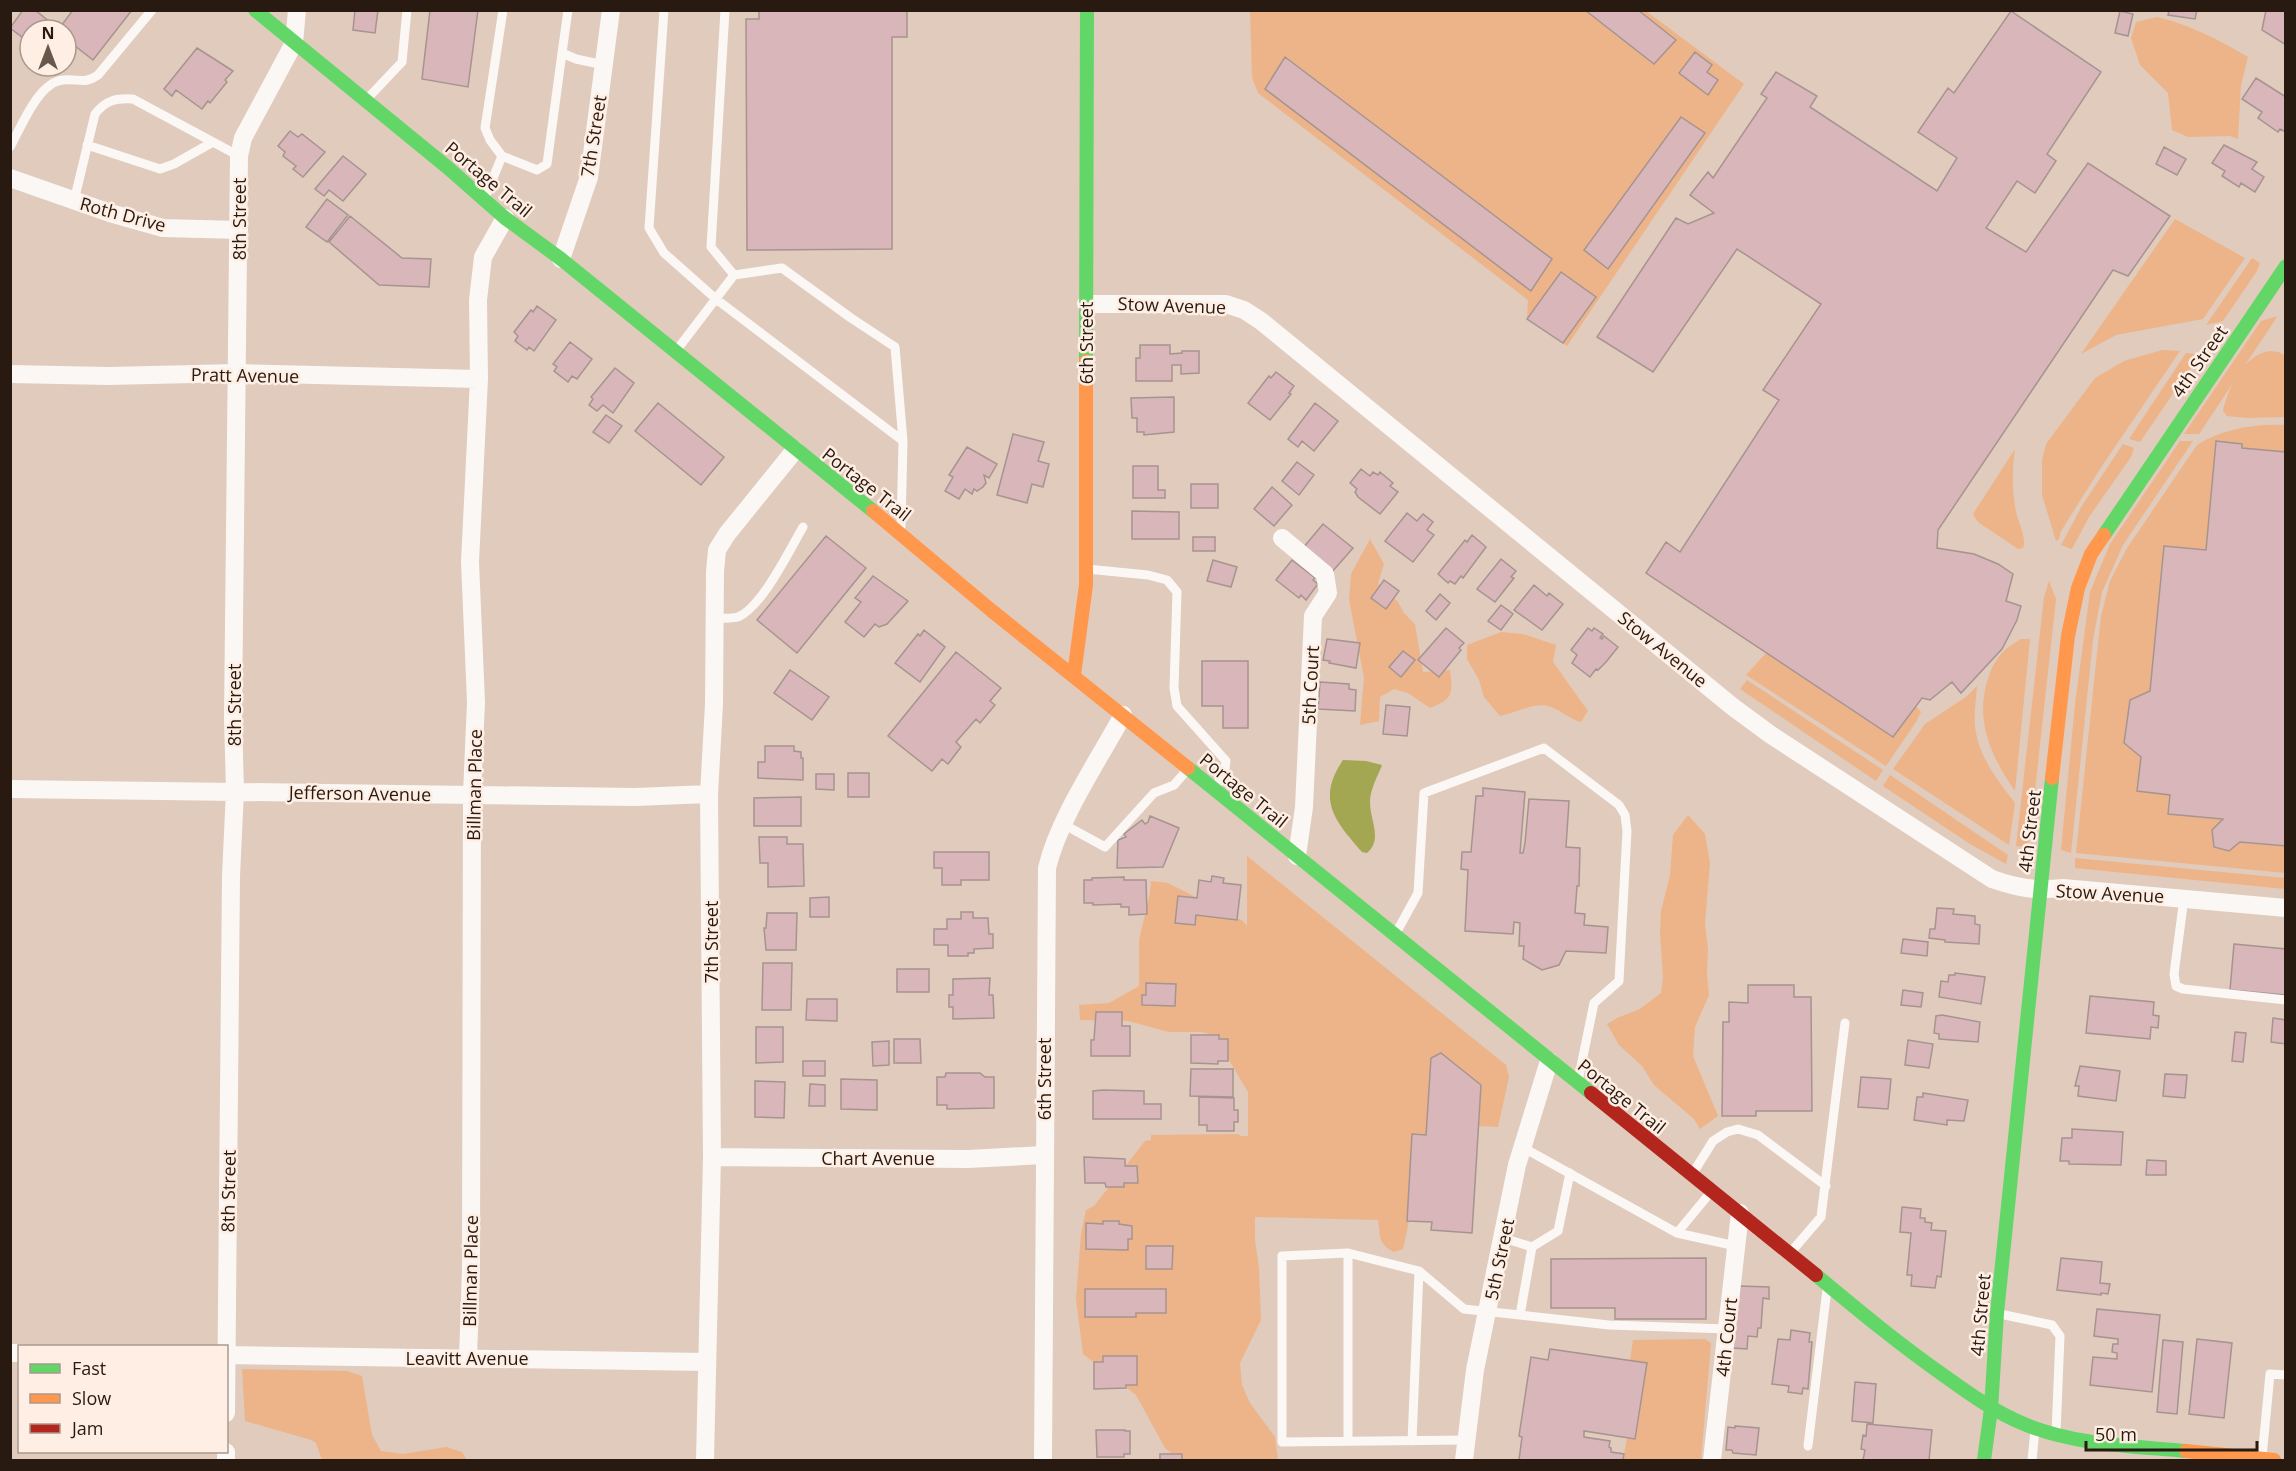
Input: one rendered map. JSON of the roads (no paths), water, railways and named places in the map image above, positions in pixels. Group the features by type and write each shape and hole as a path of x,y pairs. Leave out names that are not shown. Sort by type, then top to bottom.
{"main road":[{"name":"Portage Trail","path":"255,10 447,167 505,218 561,259 795,450 901,533 992,611 1906,1349 1991,1409 2056,1435 2100,1443 2137,1454 2268,1460"},
{"name":"6th Street","path":"1074,675 1086,585 1087,10"},
{"name":"4th Street","path":"1984,1461 1991,1409 1997,1313 2034,968 2040,891 2068,636 2078,588 2091,554 2286,266"}],"street":[{"name":"8th Street","path":"227,1345 231,900 235,791 233,717 239,156 243,138 294,43 297,10"},
{"name":"7th Street","path":"561,259 589,177 611,10"},
{"name":"Roth Drive","path":"10,178 110,213 163,228 239,230"},
{"name":"Billman Place","path":"468,1358 471,1257 472,794 476,702 470,562 478,379 478,300 483,257 505,218"},
{"name":"Stow Avenue","path":"1086,304 1226,304 1244,310 1262,321 1729,703 1771,735 1973,869 1992,879 2040,891 2063,888 2286,908"},
{"name":"Pratt Avenue","path":"10,374 108,376 237,373 478,379"},
{"name":"7th Street","path":"705,1461 712,1157 709,794 714,704 715,572 717,550 795,450"},
{"name":"5th Court","path":"1282,538 1325,574 1328,593 1313,616 1304,807 1297,856"},
{"name":"6th Street","path":"1043,1461 1045,886 1051,850 1123,716"},
{"name":"Jefferson Avenue","path":"10,789 235,791 351,795 472,794 635,797 709,794"},
{"name":"5th Street","path":"1464,1461 1475,1370 1522,1147 1549,1060"},
{"name":"Chart Avenue","path":"712,1157 968,1159 1044,1155"},
{"name":"4th Court","path":"1712,1461 1740,1213"},
{"name":"Leavitt Avenue","path":"228,1355 707,1362"}],"lane":[{"path":"10,147 38,96 48,85 62,80 88,81 98,75 152,10"},
{"path":"366,101 402,62 407,10"},
{"path":"503,10 485,128 490,140 502,156 537,170 547,164 568,10"},
{"path":"664,10 649,228 664,253 716,299 903,441"},
{"path":"725,10 711,247 734,275"},
{"path":"562,53 576,59 604,65"},
{"path":"74,201 95,114 103,104 117,98 133,99 239,156"},
{"path":"87,146 160,169 174,164 213,142"},
{"path":"484,200 502,156"},
{"path":"675,351 734,275 782,268 895,347 903,441 901,533"},
{"path":"714,618 736,618 750,610 761,597 803,527"},
{"path":"1086,569 1148,575 1167,580 1177,592 1174,688 1177,706 1226,761 1225,769 1215,789"},
{"path":"1395,935 1418,893 1424,793 1544,748 1619,805 1625,815 1627,831 1619,981 1594,1003 1578,1083"},
{"path":"1064,824 1105,847 1154,793 1173,785 1189,768"},
{"path":"2184,898 2174,974 2176,986 2183,990 2286,1000"},
{"path":"1789,1254 1821,1217 1845,1023"},
{"path":"1692,1176 1713,1141 1727,1132 1738,1129 1758,1136 1826,1186"},
{"path":"1522,1147 1677,1233 1736,1246"},
{"path":"1520,1315 1532,1247 1558,1231 1570,1173"},
{"path":"1677,1233 1711,1191"},
{"path":"1503,1238 1532,1247"},
{"path":"1466,1440 1282,1442 1282,1256 1348,1253 1419,1271 1464,1309 1609,1325 1727,1329"},
{"path":"1348,1253 1348,1441"},
{"path":"1412,1441 1419,1271"},
{"path":"1809,1446 1828,1284"},
{"path":"1997,1313 2052,1325 2060,1336 2056,1435"},
{"path":"2268,1460 2270,1374 2286,1375"},
{"path":"2032,1461 2035,1428"}]}
